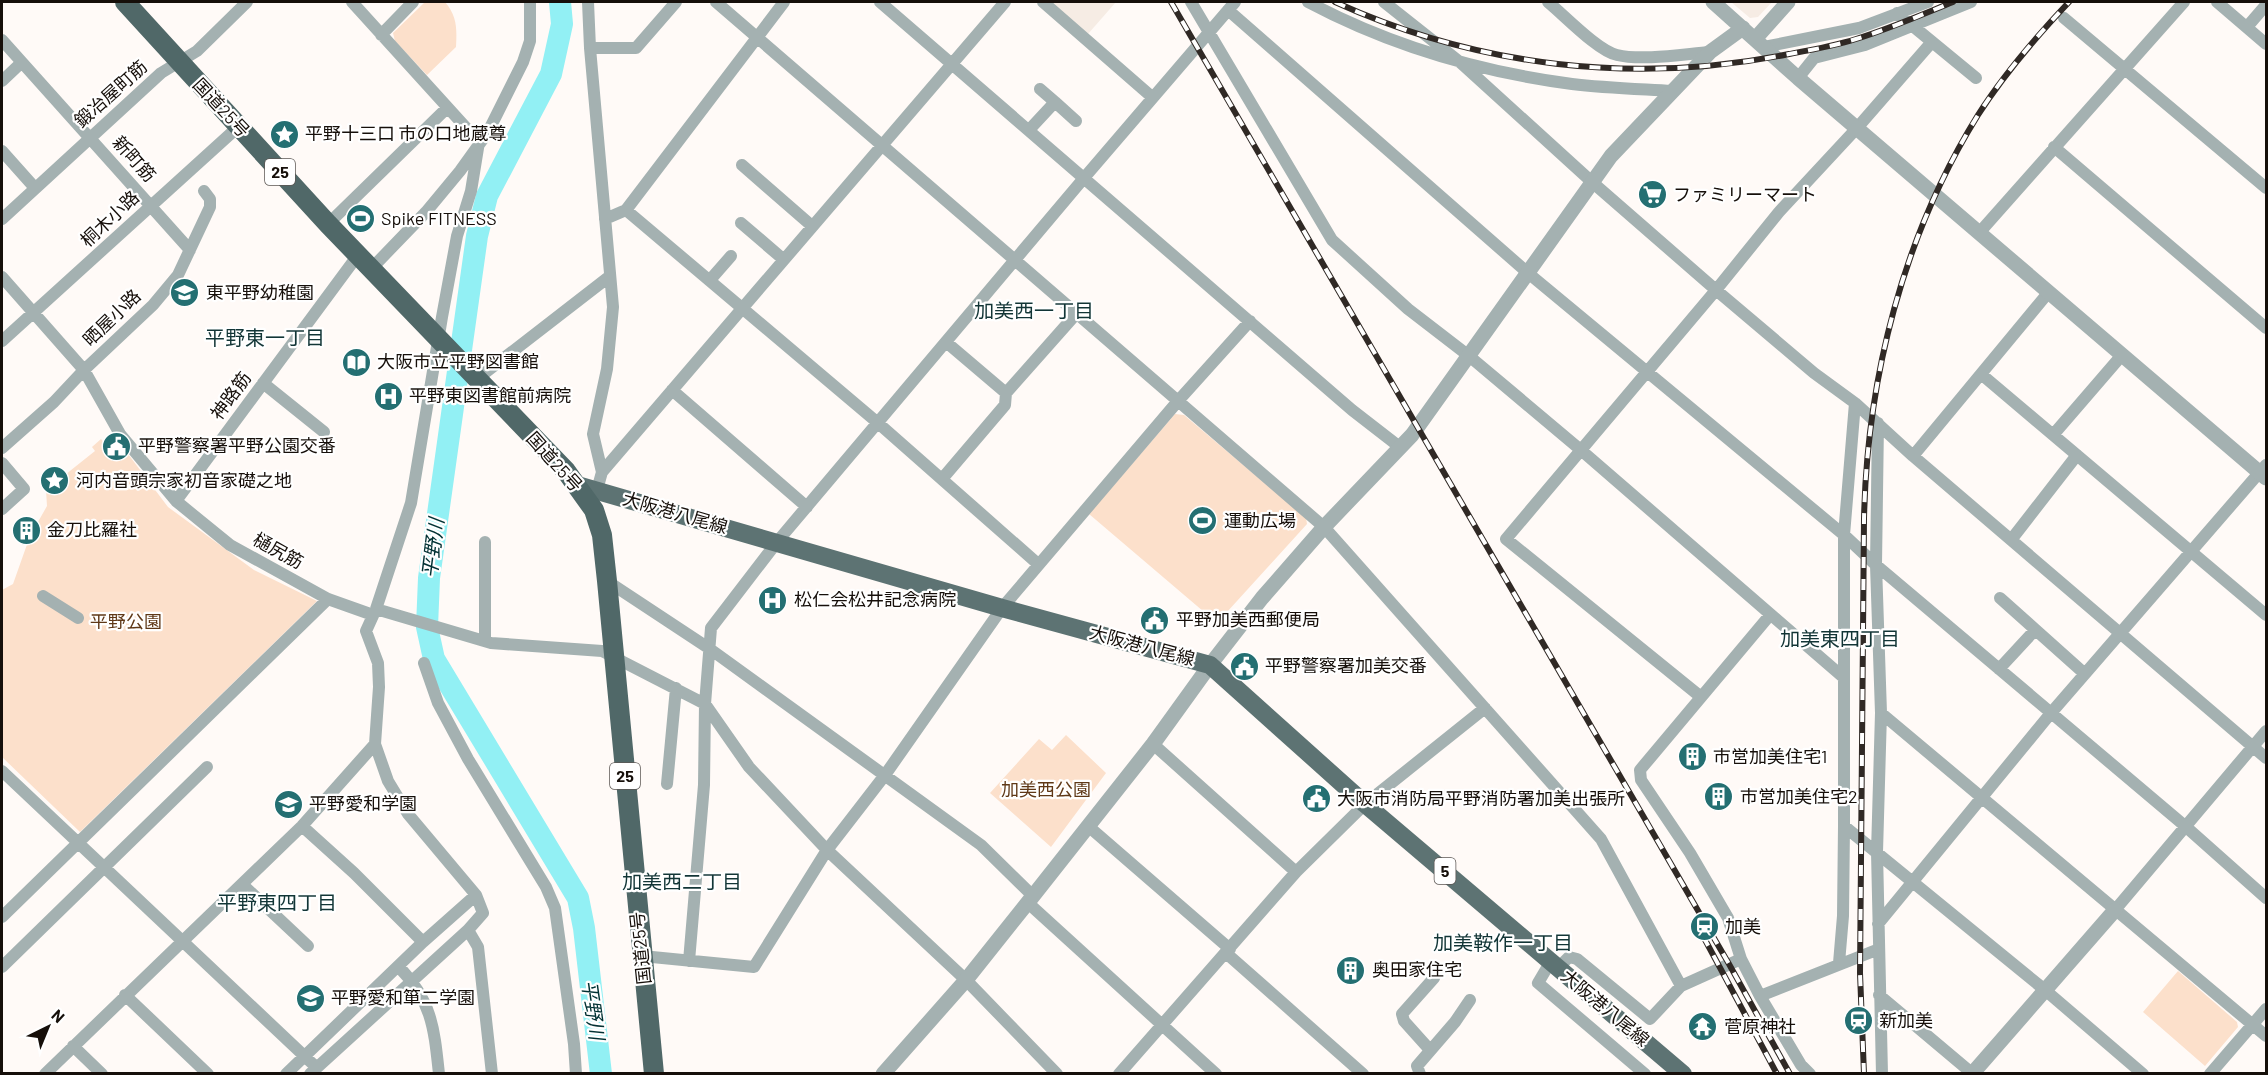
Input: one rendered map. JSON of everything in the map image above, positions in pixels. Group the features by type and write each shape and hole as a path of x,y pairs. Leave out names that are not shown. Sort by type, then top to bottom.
{"highway":[{"name":"国道25号","path":"124,2 328,224 577,484 594,510 602,535 608,580 654,1074"}],"main road":[{"name":"大阪港八尾線","path":"577,484 1002,608 1210,665 1365,804 1683,1074"}],"street":[{"path":"2,771 304,1056 313,1070 468,930 483,913 476,895 408,814 388,781 375,744 379,687 378,663 366,632 375,612 411,503 457,236 471,191 479,142 352,2"},
{"path":"381,35 413,2"},
{"name":"神路筋","path":"176,501 263,383 364,262 412,227 460,171 488,132 523,62 530,41 530,2"},
{"path":"588,2 613,306 607,369 593,434 602,472"},
{"path":"590,48 636,48 676,2"},
{"path":"716,2 1324,527 1601,839 1681,986"},
{"path":"605,219 626,210 784,2"},
{"path":"880,2 1352,410 1401,448"},
{"path":"597,490 602,472 1005,2"},
{"path":"1042,2 1152,97"},
{"path":"1191,2 1332,240 1408,309 1469,356 1582,451 1844,677"},
{"path":"1308,2 1345,22 1461,63 1572,84 1672,91"},
{"path":"1384,2 1461,63 1716,290 1814,373 1855,403 1913,456 2266,758"},
{"path":"1548,2 1590,39 1616,55 1660,57 1710,52"},
{"path":"1713,2 2048,293 2264,472 2085,674 1878,924"},
{"path":"1759,43 1788,2"},
{"path":"1759,43 1859,28 1928,2"},
{"path":"1798,78 1814,58 1865,45 1971,2"},
{"path":"1978,233 2184,2"},
{"path":"2217,2 2266,44"},
{"name":"鍛冶屋町筋","path":"2,219 161,73 197,51 241,4"},
{"path":"2247,27 2266,4"},
{"path":"689,961 704,785 705,704 711,628 777,542 1231,6 1528,273 1844,535 1876,565 2185,826 2266,898"},
{"path":"1897,13 1976,78"},
{"path":"2064,18 2266,188"},
{"path":"887,1073 966,980 1153,744 1262,598 1324,527 1401,448 1611,156 1710,52 1743,28"},
{"name":"新町筋","path":"2,40 190,250"},
{"path":"1701,697 1506,539 1582,451 1779,212 1857,128 1931,42"},
{"path":"2,81 21,63"},
{"path":"1040,89 1076,121"},
{"path":"1029,130 1055,102"},
{"path":"328,224 447,108"},
{"name":"桐木小路","path":"2,341 238,127"},
{"path":"2054,147 2266,328"},
{"path":"2,151 35,188"},
{"path":"742,165 812,226"},
{"name":"晒屋小路","path":"2,448 54,402 84,370 153,305 177,275 210,207 210,199 204,191"},
{"path":"626,210 878,423 1038,564"},
{"path":"741,223 783,259"},
{"path":"710,280 731,256"},
{"path":"477,379 610,276"},
{"name":"樋尻筋","path":"2,277 84,370 120,434 176,501 230,545 328,599 375,612 410,617 485,641 602,651 705,704"},
{"path":"1913,456 2048,293"},
{"path":"942,479 1005,405 1006,393 1076,314"},
{"path":"642,956 754,967 827,850 885,775 1002,608 1178,401 1250,321"},
{"path":"946,342 1006,393"},
{"path":"2053,435 2122,355"},
{"path":"1981,374 2266,615"},
{"path":"263,383 324,432"},
{"path":"672,390 807,507"},
{"path":"1839,963 1844,826 1844,535 1855,403"},
{"path":"1878,423 1876,565 1881,713 1877,852 1882,1074"},
{"path":"2011,540 2077,455"},
{"path":"2,463 24,489 2,509"},
{"path":"485,542 485,641"},
{"path":"608,580 710,649 981,845 1030,899 1216,1074"},
{"path":"43,596 78,618"},
{"path":"2000,598 2085,674"},
{"path":"2,917 328,599"},
{"path":"1770,615 1640,770 1641,780 1690,853 1728,918 1741,959 1760,996 1801,1065 1810,1074"},
{"path":"2000,669 2035,630"},
{"path":"424,663 438,703 448,722 546,887 555,908 576,1074"},
{"path":"667,784 676,688"},
{"path":"705,704 749,767 827,850 966,980 1058,1074"},
{"path":"1119,1074 1296,872 1365,804 1485,708"},
{"path":"1881,713 2266,1036"},
{"path":"1879,995 1973,1073 2266,731"},
{"path":"45,1074 302,826 375,744"},
{"path":"1153,744 1296,872"},
{"path":"2,967 207,766"},
{"path":"302,826 354,873 423,942"},
{"path":"1088,826 1363,1074"},
{"path":"1844,826 2045,990 2143,1074"},
{"path":"242,884 308,946"},
{"path":"286,1074 423,942 476,895"},
{"path":"468,930 478,948 492,1074"},
{"path":"1760,996 1879,948"},
{"path":"1645,1074 1538,982 1555,965 1569,957 1577,959 1650,1019 1681,986 1741,959"},
{"path":"398,966 412,980 425,1003 434,1026 439,1074"},
{"path":"1430,1050 1404,1021 1402,1014 1435,974"},
{"path":"125,995 208,1074"},
{"path":"1420,1074 1417,1066 1470,1000"},
{"path":"2210,1074 2266,1009"},
{"path":"73,1046 102,1074"}],"shaded area":[{"path":"1051,2 1116,2 1088,34"},
{"path":"1731,2 1772,2 1758,17 1750,18"}],"green space":[{"path":"425,2 445,2 454,17 456,34 456,47 427,75 395,41 393,33"},
{"name":"運動広場","path":"1175,414 1184,415 1306,518 1307,524 1217,623 1089,514"},
{"name":"平野公園","path":"101,439 116,457 125,450 168,507 254,570 317,601 80,832 2,757 2,590 13,584 30,536 47,506 46,490 95,451 92,447"},
{"name":"加美西公園","path":"1066,735 1106,773 1051,847 990,793 1039,739 1052,750"},
{"path":"2178,971 2237,1022 2238,1027 2205,1066 2143,1012"}],"waterway":[{"name":"平野川","path":"560,2 562,24 551,74 487,196 477,236 429,578 427,627 434,659 578,898 584,928 601,1074"}],"railway":[{"path":"1171,2 1729,964 1790,1074"},
{"path":"1335,2 1389,24 1445,42 1501,55 1558,64 1615,68 1673,68 1731,63 1814,49 1868,35 1953,2"},
{"path":"1864,1074 1860,973 1864,519 1873,413 1882,361 1894,310 1910,259 1929,209 1952,161 1978,115 2010,70 2069,2"},
{"path":"1703,936 1777,1074"}],"place":[{"name":"平野十三口 市の口地蔵尊","path":"284,134"},
{"name":"ファミリーマート","path":"1652,195"},
{"name":"Spike FITNESS","path":"360,219"},
{"name":"東平野幼稚園","path":"185,293"},
{"name":"大阪市立平野図書館","path":"356,362"},
{"name":"平野東図書館前病院","path":"388,396"},
{"name":"平野警察署平野公園交番","path":"117,446"},
{"name":"河内音頭宗家初音家礎之地","path":"55,481"},
{"name":"運動広場","path":"1203,521"},
{"name":"金刀比羅社","path":"26,530"},
{"name":"松仁会松井記念病院","path":"773,600"},
{"name":"平野加美西郵便局","path":"1155,620"},
{"name":"平野警察署加美交番","path":"1244,666"},
{"name":"市営加美住宅1","path":"1692,757"},
{"name":"市営加美住宅2","path":"1719,797"},
{"name":"大阪市消防局平野消防署加美出張所","path":"1316,799"},
{"name":"平野愛和学園","path":"288,804"},
{"name":"加美","path":"1704,927"},
{"name":"奥田家住宅","path":"1351,970"},
{"name":"平野愛和箪二学園","path":"310,998"},
{"name":"新加美","path":"1858,1021"},
{"name":"菅原神社","path":"1703,1027"}],"district":[{"name":"加美西一丁目","path":"1034,311"},
{"name":"平野東一丁目","path":"265,338"},
{"name":"加美東四丁目","path":"1840,639"},
{"name":"加美西二丁目","path":"682,882"},
{"name":"平野東四丁目","path":"277,903"},
{"name":"加美鞍作一丁目","path":"1503,943"}]}
